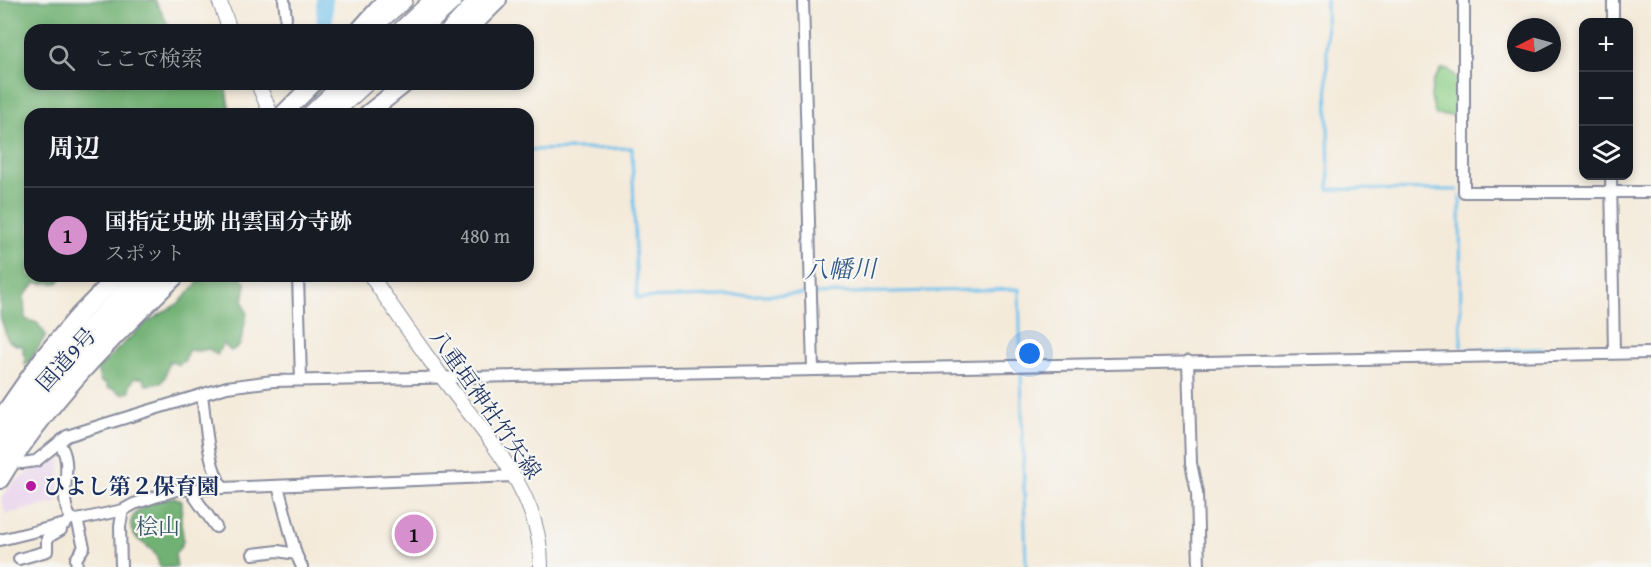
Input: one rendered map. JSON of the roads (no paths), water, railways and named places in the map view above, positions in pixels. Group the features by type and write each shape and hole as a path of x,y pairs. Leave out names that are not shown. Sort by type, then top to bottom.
{"highway":[{"path":"365,24 386,0"},
{"path":"375,24 403,0"},
{"path":"408,24 434,0"},
{"path":"427,24 453,0"},
{"path":"457,24 479,0"},
{"path":"474,24 498,0"},
{"path":"289,108 307,90"},
{"path":"318,108 338,90"},
{"path":"338,108 358,90"},
{"path":"374,108 396,90"},
{"name":"国道9号","path":"0,419 44,356 111,282"},
{"path":"0,436 61,358 134,282"},
{"path":"6,461 34,413 70,369 154,282"},
{"name":"国道9号","path":"0,480 6,461 123,328 170,282"}],"main road":[{"path":"219,0 228,24"},
{"path":"262,90 268,108"},
{"name":"八重垣神社竹矢線","path":"375,282 513,476 532,511 538,530 541,567"}],"street":[{"path":"284,0 284,24"},
{"path":"803,0 813,370"},
{"path":"1464,0 1464,192 1651,192"},
{"path":"1612,18 1613,0"},
{"path":"1611,180 1614,353"},
{"path":"298,282 301,380"},
{"path":"6,461 22,463 36,461 68,436 105,423 247,383 441,376 527,377 1651,352"},
{"path":"1188,361 1191,463 1197,493 1199,567"},
{"path":"202,395 213,467 223,488"},
{"path":"59,443 65,453 65,506 84,547 75,559 77,567"},
{"path":"0,540 123,510 176,490 513,476"},
{"path":"278,486 296,554 302,567"},
{"path":"193,488 194,496 216,527"},
{"path":"122,567 120,526 123,510"},
{"path":"19,559 47,551 47,538 71,521"},
{"path":"253,554 278,551 296,554"}],"waterway":[{"name":"八幡川","path":"324,0 325,24"},
{"path":"1326,0 1329,189 1458,190"},
{"name":"八幡川","path":"534,150 632,148 637,298 1019,289 1026,567"},
{"path":"1460,196 1461,347"},
{"path":"1466,350 1543,349"}],"place":[{"name":"ひよし第２保育園","path":"31,486"},
{"name":"国指定史跡 出雲国分寺跡","path":"414,534"}],"park label":[{"name":"桧山","path":"158,526"}]}
